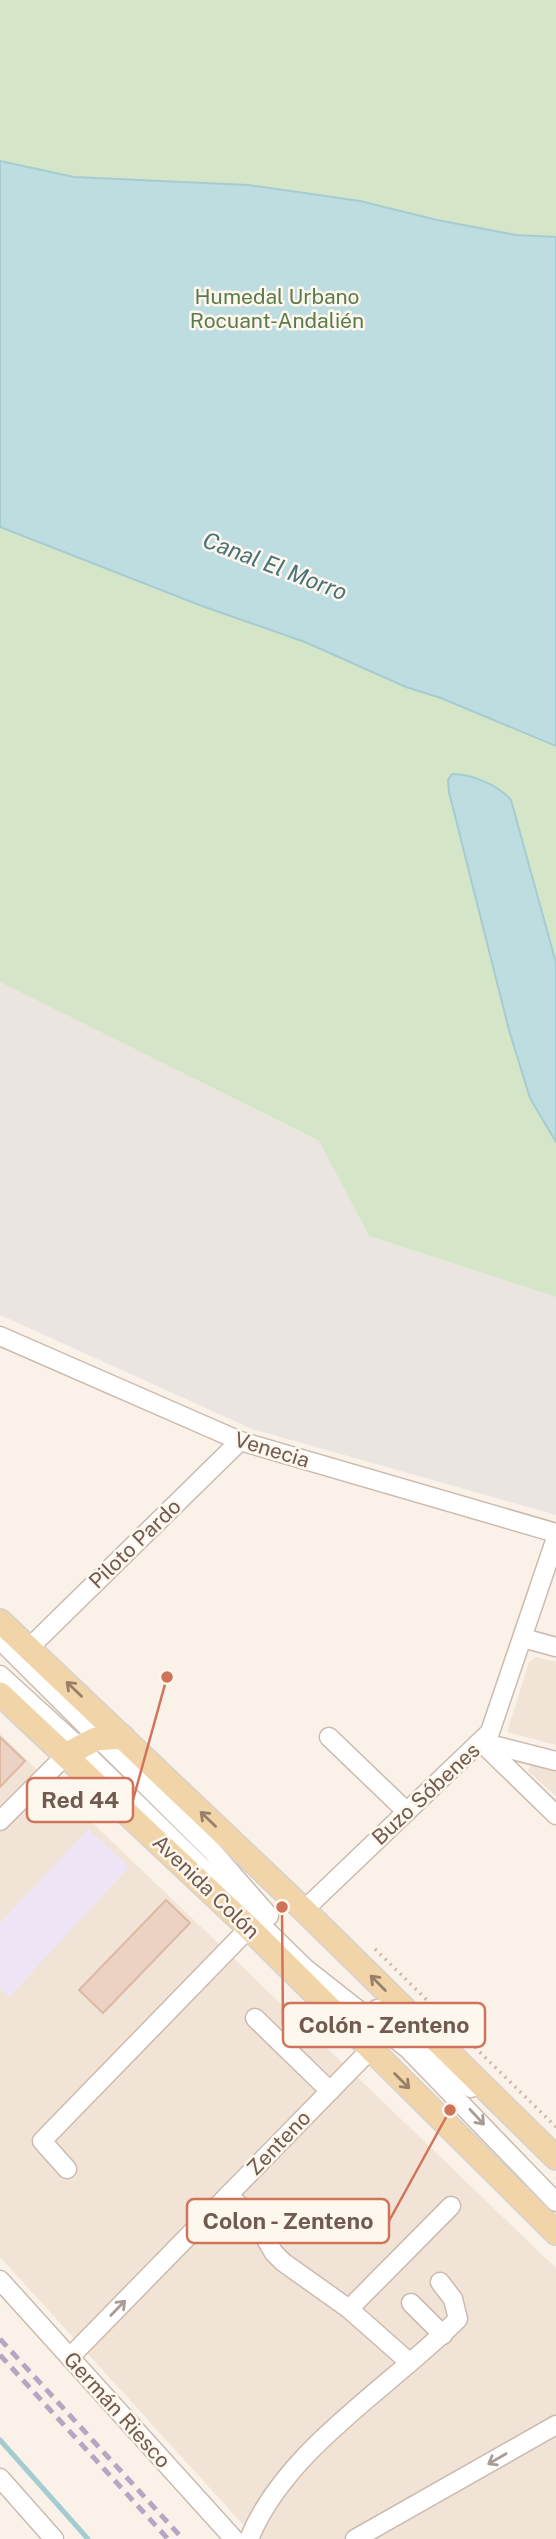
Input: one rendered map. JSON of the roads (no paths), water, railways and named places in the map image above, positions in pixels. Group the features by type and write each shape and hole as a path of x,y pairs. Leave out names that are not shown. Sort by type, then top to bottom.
{"main road":[{"path":"0,1621 304,1910 556,2158"},
{"name":"Avenida Colón","path":"0,1694 80,1746 249,1928 556,2233"},
{"path":"80,1746 123,1737"}],"street":[{"name":"Venecia","path":"0,1336 240,1441 556,1532"},
{"name":"Piloto Pardo","path":"30,1647 240,1441"},
{"name":"Buzo Sóbenes","path":"304,1910 481,1742 494,1724 556,1538"},
{"path":"523,1639 556,1647"},
{"path":"0,1640 80,1746 194,1833 259,1906 316,1963 405,2030 479,2094 514,2117"},
{"path":"0,1675 80,1746 305,1968 408,2049 471,2110 556,2202"},
{"path":"329,1737 407,1812"},
{"path":"481,1742 556,1761"},
{"path":"481,1742 556,1815"},
{"path":"0,1821 80,1746"},
{"path":"67,2169 42,2141 249,1928"},
{"path":"255,2018 330,2091"},
{"name":"Zenteno","path":"70,2357 370,2049"},
{"path":"527,2173 556,2210"},
{"path":"228,2195 254,2219 274,2253 283,2262 349,2309 409,2362"},
{"path":"349,2309 451,2206"},
{"name":"Germán Riesco","path":"0,2280 234,2539"},
{"path":"249,2539 258,2515 307,2455 458,2319 458,2310 440,2282"},
{"path":"411,2303 443,2335"},
{"path":"355,2539 556,2425"},
{"path":"0,2478 54,2539"}],"water":[{"name":"Humedal Urbano Rocuant-Andalién","path":"0,161 74,177 248,185 360,201 437,220 516,235 556,237 556,746 441,698 406,687 305,642 202,606 0,527"},
{"path":"452,774 484,781 511,800 556,963 556,1142 530,1098 509,1030 449,792 448,780"}],"waterway":[{"path":"0,2440 88,2539"}],"railway":[{"path":"0,2339 183,2539"},
{"path":"0,2355 168,2539"}],"place":[{"name":"Red 44","path":"167,1677"},
{"name":"Colón - Zenteno","path":"282,1907"},
{"name":"Colon - Zenteno","path":"450,2110"}],"water label":[{"name":"Canal El Morro","path":"275,566"}]}
